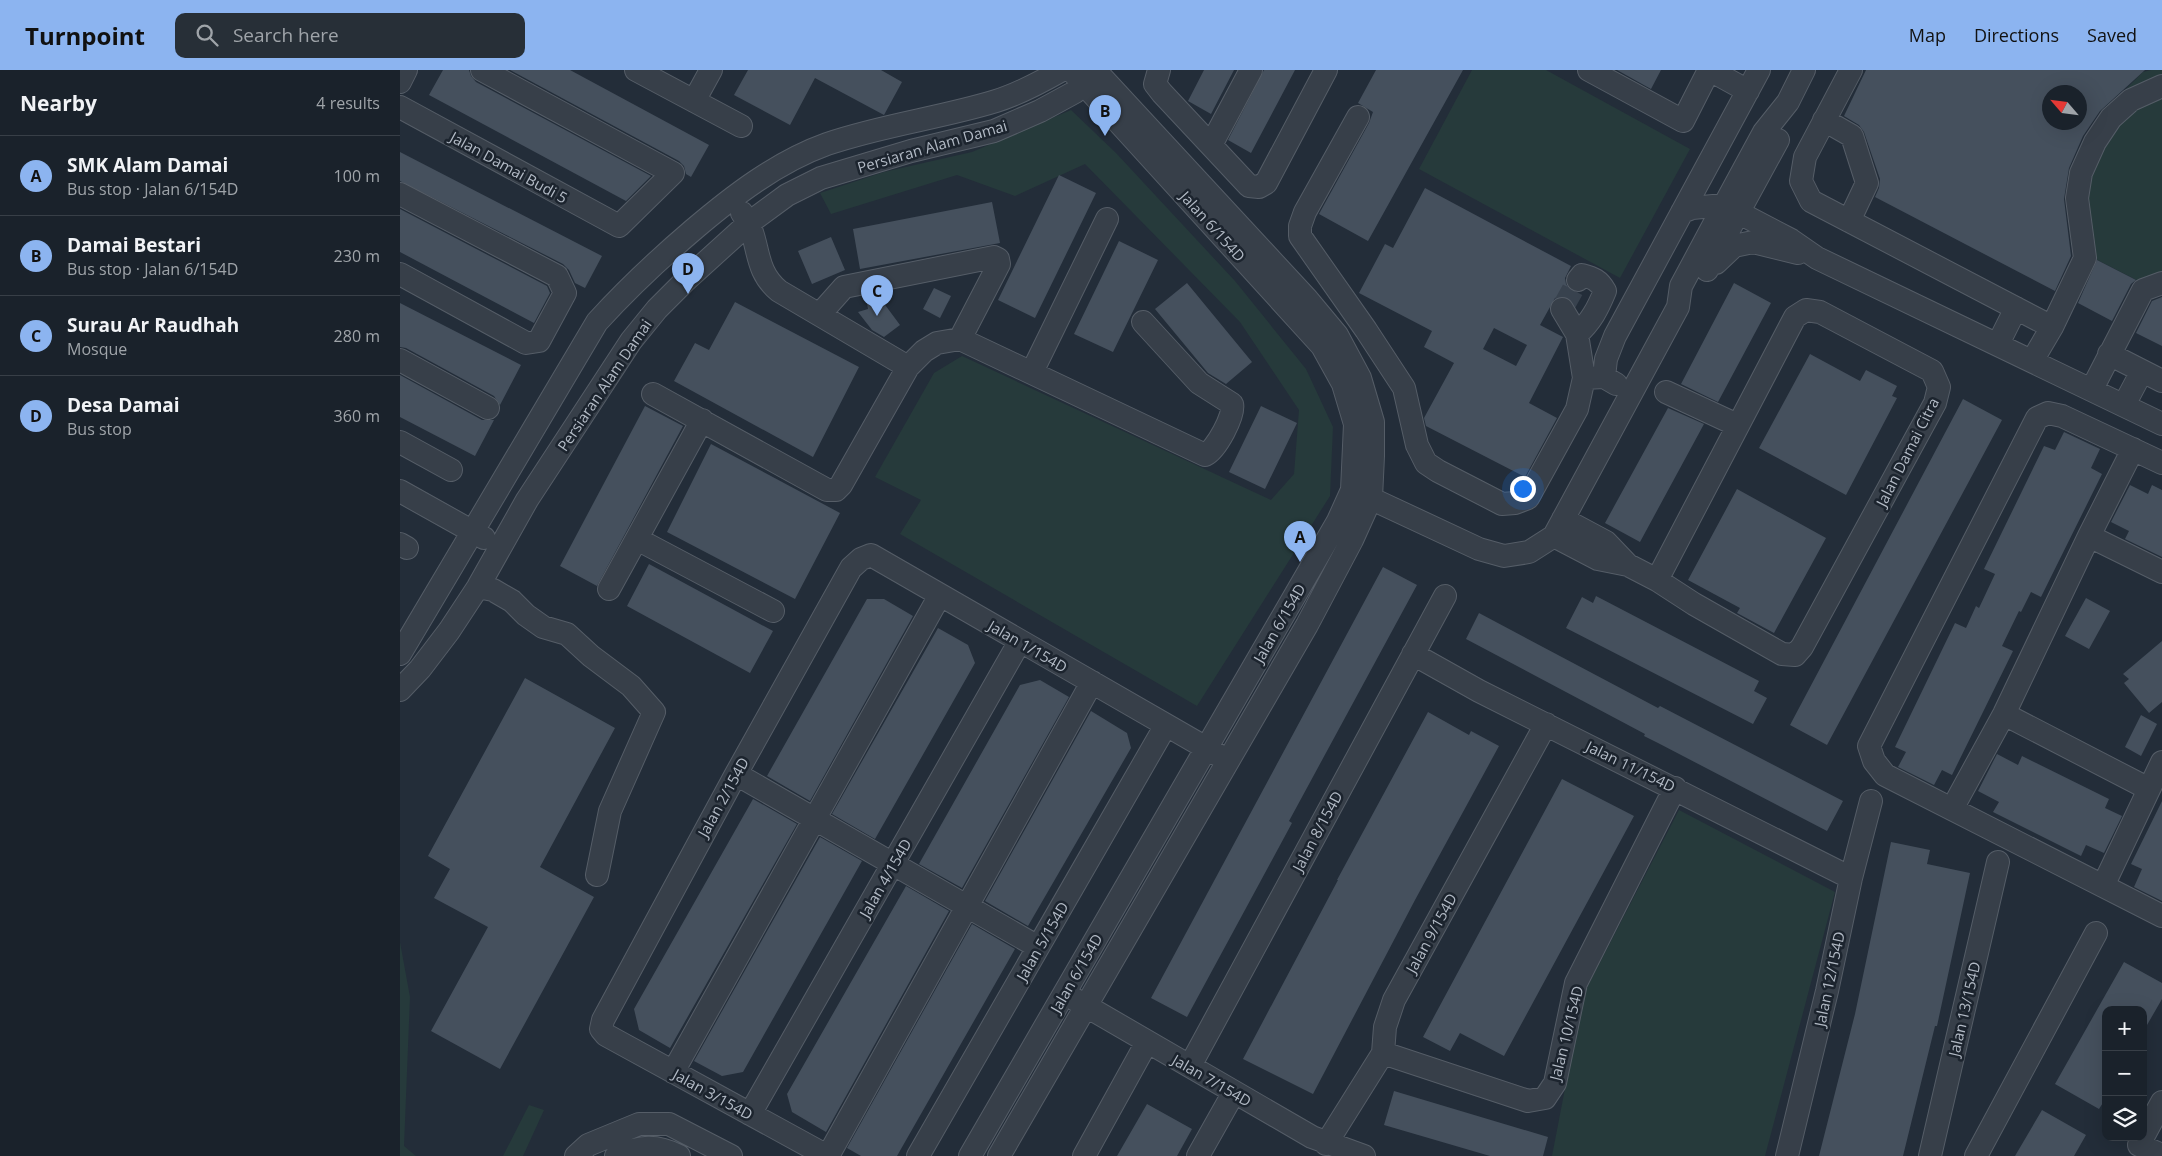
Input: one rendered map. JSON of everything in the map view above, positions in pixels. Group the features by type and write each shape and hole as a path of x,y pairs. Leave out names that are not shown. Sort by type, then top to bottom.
{"street":[{"path":"400,82 406,70"},
{"name":"Jalan Damai Budi 5","path":"400,107 619,226 673,174 482,70"},
{"path":"636,70 741,126"},
{"path":"694,101 711,70"},
{"name":"Persiaran Alam Damai","path":"400,654 597,322 630,286 730,199 774,170 807,152 901,124 997,101 1039,83 1062,70"},
{"path":"1159,70 1155,84 1249,186 1259,187 1266,183 1326,70"},
{"path":"1211,145 1251,70"},
{"path":"1589,70 1683,121 1709,70 1748,90"},
{"path":"1358,117 1305,212 1300,226 1300,236 1361,322 1404,388 1416,445 1426,463 1502,504 1515,504 1528,498 1594,377 1606,359 1615,336 1758,70"},
{"path":"1788,244 1769,220 1760,203 1788,102 1804,70"},
{"path":"1851,70 1805,157 1801,180 1811,201 2052,327"},
{"name":"Persiaran Alam Damai","path":"400,690 450,632 528,500 631,341 657,309 686,280 752,232 786,194 821,178 911,151 994,131 1040,111 1092,79"},
{"name":"Jalan 6/154D","path":"970,1156 1338,521 1361,494 1372,474 1373,422 1360,378 1337,335 1307,299 1092,79"},
{"name":"Jalan 6/154D","path":"999,1156 1307,625 1352,540 1361,494 1355,424 1343,384 1322,346 1092,79"},
{"path":"2032,361 2052,327 2085,258 2077,198 2081,173 2095,142 2111,118 2131,100 2162,86"},
{"path":"1361,494 1479,549 1504,556 1529,552 1559,528 1678,307 1681,286 1725,212 1764,132 1788,102"},
{"path":"1824,120 1852,136 1867,182 1849,221"},
{"path":"1678,307 1694,295 1706,272 1725,212 1778,140"},
{"path":"1700,179 1702,188 1725,212 2162,424"},
{"path":"400,194 557,276 565,293 539,341 526,343 400,274"},
{"path":"730,199 752,232 757,257 769,283 779,291 908,367"},
{"path":"1682,212 1692,208 1725,212"},
{"path":"1032,372 1107,219"},
{"path":"1706,272 1734,246 1753,242 1788,244"},
{"path":"820,314 844,287 994,257 998,259 999,264 960,339"},
{"path":"1577,334 1587,325 1598,310 1605,291 1594,278 1582,275 1578,280"},
{"path":"2092,389 2143,290 2162,284"},
{"path":"1998,344 2016,308"},
{"path":"1562,309 1577,334 1594,377 1632,393"},
{"name":"Jalan Damai Citra","path":"1559,528 1606,542 1628,565 1657,580 1694,604 1782,654 1795,655 1802,647 1935,403 1939,387 1932,371 1820,312 1806,310 1795,317 1657,580"},
{"path":"653,394 828,490 836,490 908,367 924,351 937,343 960,339 1205,455 1212,452 1229,422 1233,408 1232,404 1199,383 1143,322"},
{"path":"2110,354 2162,381"},
{"path":"400,360 488,408"},
{"path":"2124,405 2142,371"},
{"path":"1666,392 1737,426"},
{"path":"2162,463 2062,416 2048,412 2037,418 1869,746 1874,761 1885,775 2162,916"},
{"path":"609,589 702,420"},
{"path":"400,442 451,470"},
{"path":"1952,808 2004,714 2133,449"},
{"path":"1372,474 1384,499 1392,509"},
{"path":"436,510 470,509 498,487"},
{"path":"400,491 473,530 500,548"},
{"path":"1352,540 1370,521 1392,509"},
{"path":"436,510 455,542 448,574"},
{"path":"2089,536 2162,572"},
{"path":"636,539 773,611"},
{"name":"Jalan 1/154D","path":"851,568 861,559 871,555 1228,761"},
{"name":"Jalan 2/154D","path":"601,1029 603,1020 736,774 851,568"},
{"path":"478,587 493,590 512,601 543,627 568,634 591,656 631,686 654,712 610,811 597,875"},
{"path":"673,1072 940,595"},
{"name":"Jalan 8/154D","path":"1190,1066 1445,596"},
{"name":"Jalan 4/154D","path":"750,1114 1020,641"},
{"name":"Jalan 11/154D","path":"1412,654 1479,691 1851,878"},
{"path":"828,1156 1092,682"},
{"path":"2004,714 2149,790"},
{"name":"Jalan 9/154D","path":"1326,1144 1383,1053 1385,1027 1394,1000 1546,724"},
{"name":"Jalan 5/154D","path":"918,1156 1166,725"},
{"path":"2103,886 2162,762"},
{"path":"736,774 1038,947"},
{"name":"Jalan 10/154D","path":"1383,1053 1528,1101 1545,1098 1555,1083 1576,983 1675,788"},
{"name":"Jalan 12/154D","path":"1787,1156 1827,991 1851,878 1871,801"},
{"name":"Jalan 13/154D","path":"1933,1156 1998,862"},
{"path":"1976,1156 2096,933"},
{"path":"1066,1042 1078,1024 1086,1020 1108,1019 1097,994 1101,980"},
{"name":"Jalan 7/154D","path":"1065,993 1326,1144 1364,1156"},
{"name":"Jalan 3/154D","path":"601,1029 606,1036 828,1156"},
{"path":"1084,1156 1147,1042"},
{"path":"1198,1156 1234,1092"},
{"path":"2162,1102 2140,1144 2162,1155"},
{"path":"576,1156 588,1145 639,1124 670,1124 731,1156"},
{"path":"616,1156 632,1149 663,1148 679,1156"}],"green space":[{"path":"1472,70 1546,70 1690,149 1620,278 1419,169"},
{"path":"2162,70 2162,292 2074,248 2105,110 2143,72"},
{"path":"1071,110 1116,153 1235,281 1306,369 1333,427 1330,496 1197,706 900,534 921,500 875,477 934,373 962,356 1271,500 1294,474 1299,410 1240,322 1085,164 1015,196 957,175 831,214 820,193 884,172 972,152"},
{"path":"1679,810 1835,892 1765,1156 1552,1156 1583,995"},
{"path":"400,942 410,997 404,1146 416,1156 400,1156"},
{"path":"529,1105 544,1110 523,1156 503,1156"}],"building":[{"path":"443,70 469,70 476,82 651,176 626,201 429,95"},
{"path":"510,70 570,70 709,145 691,177 686,174 684,166 679,161"},
{"path":"748,70 881,70 902,82 884,115 815,78 790,125 734,95"},
{"path":"1204,70 1234,70 1211,114 1188,101"},
{"path":"1264,70 1295,70 1251,153 1228,140"},
{"path":"1376,70 1463,70 1368,241 1319,214 1369,123 1373,112 1358,103"},
{"path":"1617,70 1661,70 1651,89"},
{"path":"1866,70 2145,70 2100,111 2083,136 2069,168 2064,199 2071,256 2055,291 1875,197 1880,179 1864,132 1859,125 1844,116"},
{"path":"400,152 602,256 585,288 575,283 569,270 563,264 400,181"},
{"path":"1059,175 1096,193 1035,318 998,300"},
{"path":"1425,188 1571,266 1565,278 1566,284 1570,290 1578,293 1573,302 1569,298 1562,296 1555,298 1540,325 1563,337 1529,403 1557,418 1525,477 1426,426 1424,418 1454,363 1424,347 1432,331 1359,293 1385,244 1393,248","holes":["1494,328 1527,345 1516,366 1483,349"]},
{"path":"992,202 1000,243 860,269 853,229"},
{"path":"400,209 547,286 550,293 534,323 400,252"},
{"path":"831,237 845,270 812,284 798,251"},
{"path":"1119,241 1158,260 1113,352 1074,334"},
{"path":"2097,260 2136,280 2131,284 2112,321 2078,303"},
{"path":"1187,283 1252,362 1226,384 1208,373 1155,309"},
{"path":"1734,283 1771,303 1718,402 1681,384"},
{"path":"934,288 951,296 940,318 923,309"},
{"path":"877,294 900,325 884,337 872,330 858,312 868,309 866,298"},
{"path":"2162,297 2162,346 2136,333 2152,301"},
{"path":"735,302 859,367 813,457 674,381 695,343 709,350"},
{"path":"400,303 521,365 500,405 494,396 406,348 400,347"},
{"path":"1810,354 1860,381 1866,370 1897,386 1892,396 1897,398 1846,495 1759,448"},
{"path":"400,375 482,420 494,420 475,456 400,417"},
{"path":"1963,399 2002,420 1827,745 1790,725"},
{"path":"645,406 683,426 597,586 560,566"},
{"path":"1261,406 1297,423 1265,489 1229,472"},
{"path":"1668,408 1704,424 1640,542 1605,523"},
{"path":"2064,432 2100,449 2091,468 2102,474 2041,597 2031,592 2021,612 2019,611 2002,646 2013,651 1952,775 1942,770 1934,785 1898,767 1906,752 1895,747 1955,623 1966,628 1976,606 1979,608 1995,574 1984,569 2044,446 2055,450"},
{"path":"711,444 840,513 795,599 667,532"},
{"path":"2130,485 2148,494 2152,485 2162,490 2162,557 2125,539 2129,531 2111,522"},
{"path":"1737,489 1826,538 1774,633 1737,613 1740,608 1688,580"},
{"path":"649,564 773,631 750,673 627,606"},
{"path":"1383,567 1417,585 1289,821 1292,823 1187,1017 1151,998"},
{"path":"1596,596 1759,681 1754,691 1767,698 1753,724 1566,628 1582,597 1593,603"},
{"path":"2086,598 2110,611 2089,649 2065,636"},
{"path":"867,599 884,599 913,616 810,801 767,776"},
{"path":"1479,613 1658,708 1660,706 1843,801 1827,831 1644,736 1645,734 1466,639"},
{"path":"938,628 968,645 975,663 875,839 832,814"},
{"path":"2162,641 2162,702 2149,713 2124,683 2129,679 2123,674"},
{"path":"525,678 615,728 540,867 594,897 500,1069 431,1031 488,927 434,898 450,869 428,856"},
{"path":"1040,680 1069,697 962,888 919,864 1020,685"},
{"path":"1091,711 1127,733 1131,748 1028,926 985,901"},
{"path":"1428,712 1469,735 1471,731 1499,746 1313,1094 1243,1059"},
{"path":"2141,715 2157,724 2141,756 2125,747"},
{"path":"1997,754 2018,765 2022,756 2109,799 2105,808 2122,816 2104,853 2086,845 2081,856 1993,812 1999,802 1978,791"},
{"path":"1562,779 1634,816 1504,1056 1460,1033 1450,1051 1423,1037"},
{"path":"753,799 797,824 670,1048 639,1030 634,1009"},
{"path":"2162,801 2162,901 2134,887 2142,869 2131,864"},
{"path":"820,837 862,861 743,1072 722,1076 694,1061"},
{"path":"1891,842 1930,850 1927,864 1970,873 1937,1026 1935,1026 1903,1156 1819,1156 1855,1014"},
{"path":"906,886 949,911 826,1132 792,1112 787,1094"},
{"path":"972,924 1015,949 897,1156 861,1156 847,1148"},
{"path":"2124,962 2162,983 2162,999 2147,1025 2147,1006 2102,1006 2102,1104 2099,1109 2055,1084"},
{"path":"1394,1091 1548,1137 1543,1156 1490,1156 1384,1125"},
{"path":"1147,1104 1192,1129 1177,1156 1117,1156"},
{"path":"2042,1110 2086,1135 2074,1156 2015,1156"}],"tunnel":[{"path":"1562,309 1578,280"}],"place":[{"name":"Damai Bestari","path":"1105,136"},
{"name":"Desa Damai","path":"688,294"},
{"name":"Surau Ar Raudhah","path":"877,316"},
{"name":"SMK Alam Damai","path":"1300,562"}]}
